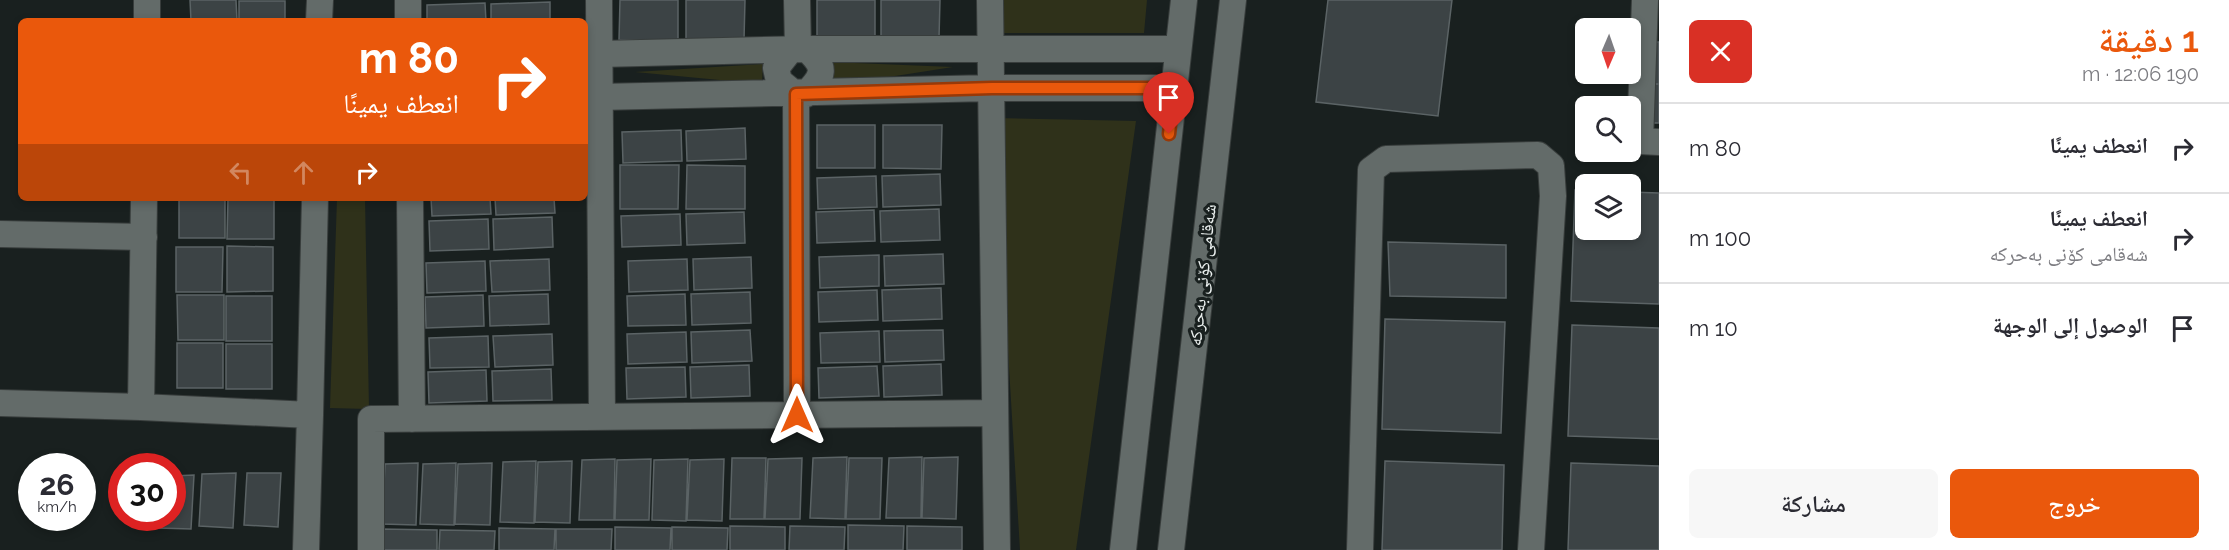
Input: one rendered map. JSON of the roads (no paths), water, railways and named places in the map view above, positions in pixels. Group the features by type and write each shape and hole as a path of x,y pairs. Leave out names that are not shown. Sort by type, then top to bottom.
{"street":[{"path":"147,0 147,18"},
{"path":"319,18 320,0"},
{"path":"408,0 408,18"},
{"path":"599,0 602,417"},
{"path":"797,0 798,49"},
{"path":"990,0 997,550"},
{"path":"1123,550 1184,0"},
{"name":"شەقامی کۆنی بەحرکە","path":"1171,550 1233,0"},
{"path":"1645,0 1640,141 1659,142"},
{"path":"600,54 798,49 991,51 1178,49"},
{"path":"798,49 817,58 821,71 817,83 801,94"},
{"path":"798,49 779,62 777,75 783,86 801,94"},
{"path":"600,97 992,88 1174,88"},
{"path":"797,415 801,94"},
{"path":"1360,550 1371,170 1386,159 1538,155 1551,166 1553,196 1531,550"},
{"path":"141,406 144,201"},
{"path":"306,550 315,201"},
{"path":"410,201 412,419"},
{"path":"0,234 144,237"},
{"path":"0,403 141,406 310,416"},
{"path":"371,550 371,419 994,413"}]}
